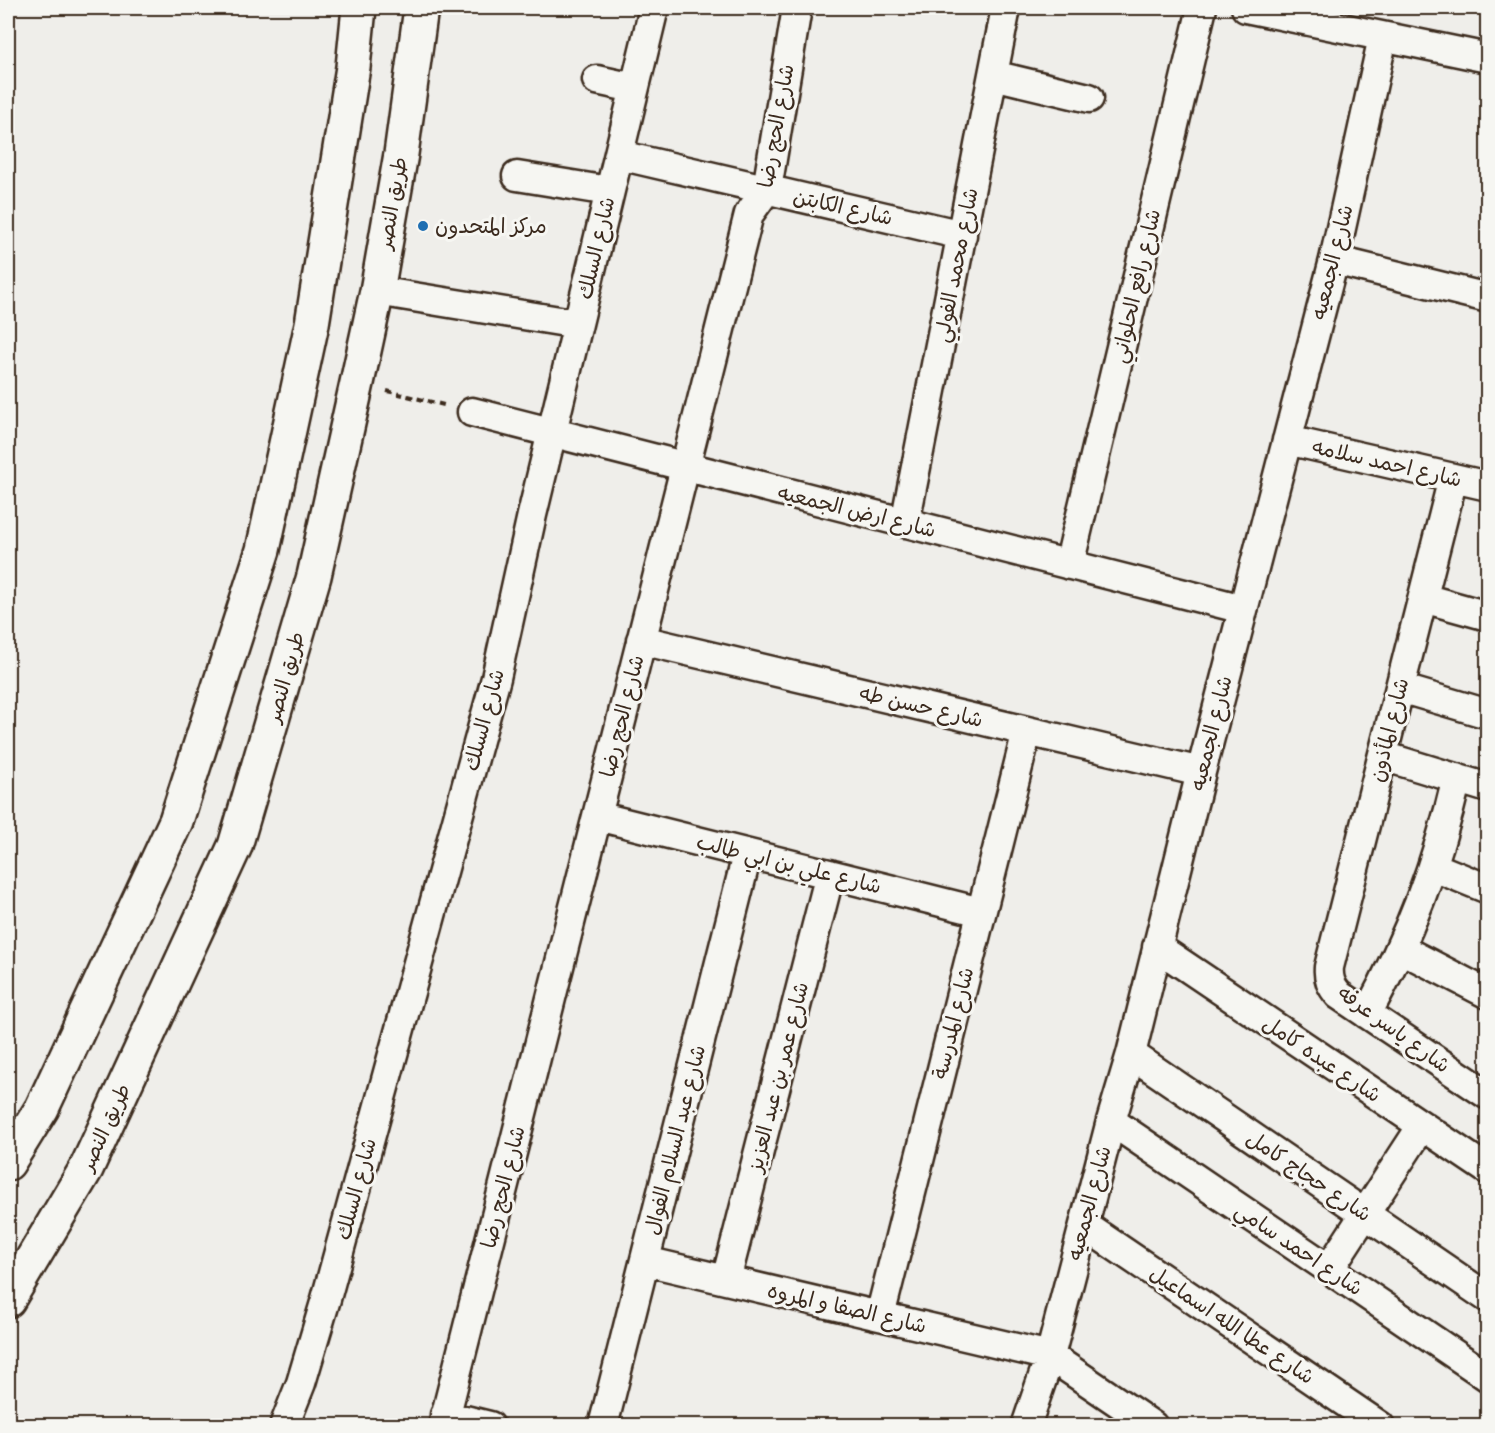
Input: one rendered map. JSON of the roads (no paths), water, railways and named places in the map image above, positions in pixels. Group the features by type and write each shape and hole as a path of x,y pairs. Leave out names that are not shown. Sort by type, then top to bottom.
{"highway":[{"path":"8,1163 42,1108 176,821 263,550 312,324 353,67 359,8"},
{"name":"طريق النصر","path":"8,1300 86,1169 235,846 314,576 357,383 401,154 421,8"}],"street":[{"name":"شارع السلك","path":"284,1425 301,1383 329,1288 496,678 654,8"},
{"name":"شارع الحج رضا","path":"444,1420 749,214 767,189 797,8"},
{"name":"شارع محمد الفولي","path":"905,523 1006,8"},
{"name":"شارع رافع الحلواني","path":"1069,565 1202,8"},
{"path":"1246,8 1488,58"},
{"name":"شارع الجمعيه","path":"1026,1425 1050,1356 1111,1121 1131,1054 1201,771 1334,260 1383,37"},
{"path":"993,75 1089,98"},
{"path":"597,80 634,88"},
{"name":"شارع الكابتن","path":"620,155 962,234"},
{"path":"517,176 609,191"},
{"path":"1334,260 1488,298"},
{"path":"376,291 578,324"},
{"name":"شارع ارض الجمعيه","path":"459,409 1243,609"},
{"name":"شارع احمد سلامه","path":"1287,440 1488,486"},
{"name":"شارع المأذون","path":"1330,983 1329,967 1453,478"},
{"path":"1423,598 1488,616"},
{"name":"شارع حسن طه","path":"642,640 1201,771"},
{"path":"1400,688 1488,714"},
{"name":"شارع المدرسة","path":"880,1316 1027,731"},
{"path":"1383,756 1488,788"},
{"path":"1367,1014 1401,949 1434,867 1457,778"},
{"name":"شارع علي بن ابي طالب","path":"597,816 981,912"},
{"name":"شارع عبد السلام الفوال","path":"603,1425 747,855"},
{"path":"1434,867 1488,889"},
{"name":"شارع عمر بن عبد العزيز","path":"726,1280 830,874"},
{"name":"شارع عبده كامل","path":"1157,947 1488,1170"},
{"path":"1401,949 1488,994"},
{"name":"شارع ياسر عرفه","path":"1330,983 1340,995 1488,1095"},
{"name":"شارع حجاج كامل","path":"1131,1054 1488,1298"},
{"name":"شارع احمد سامي","path":"1111,1121 1488,1377"},
{"path":"1329,1269 1422,1126"},
{"name":"شارع عطا الله اسماعيل","path":"1084,1225 1380,1425"},
{"name":"شارع الصفا و المروه","path":"645,1261 1050,1356"},
{"path":"1050,1356 1153,1425"},
{"path":"444,1420 490,1425"}],"place":[{"name":"مركز المتحدون","path":"423,226"}]}
